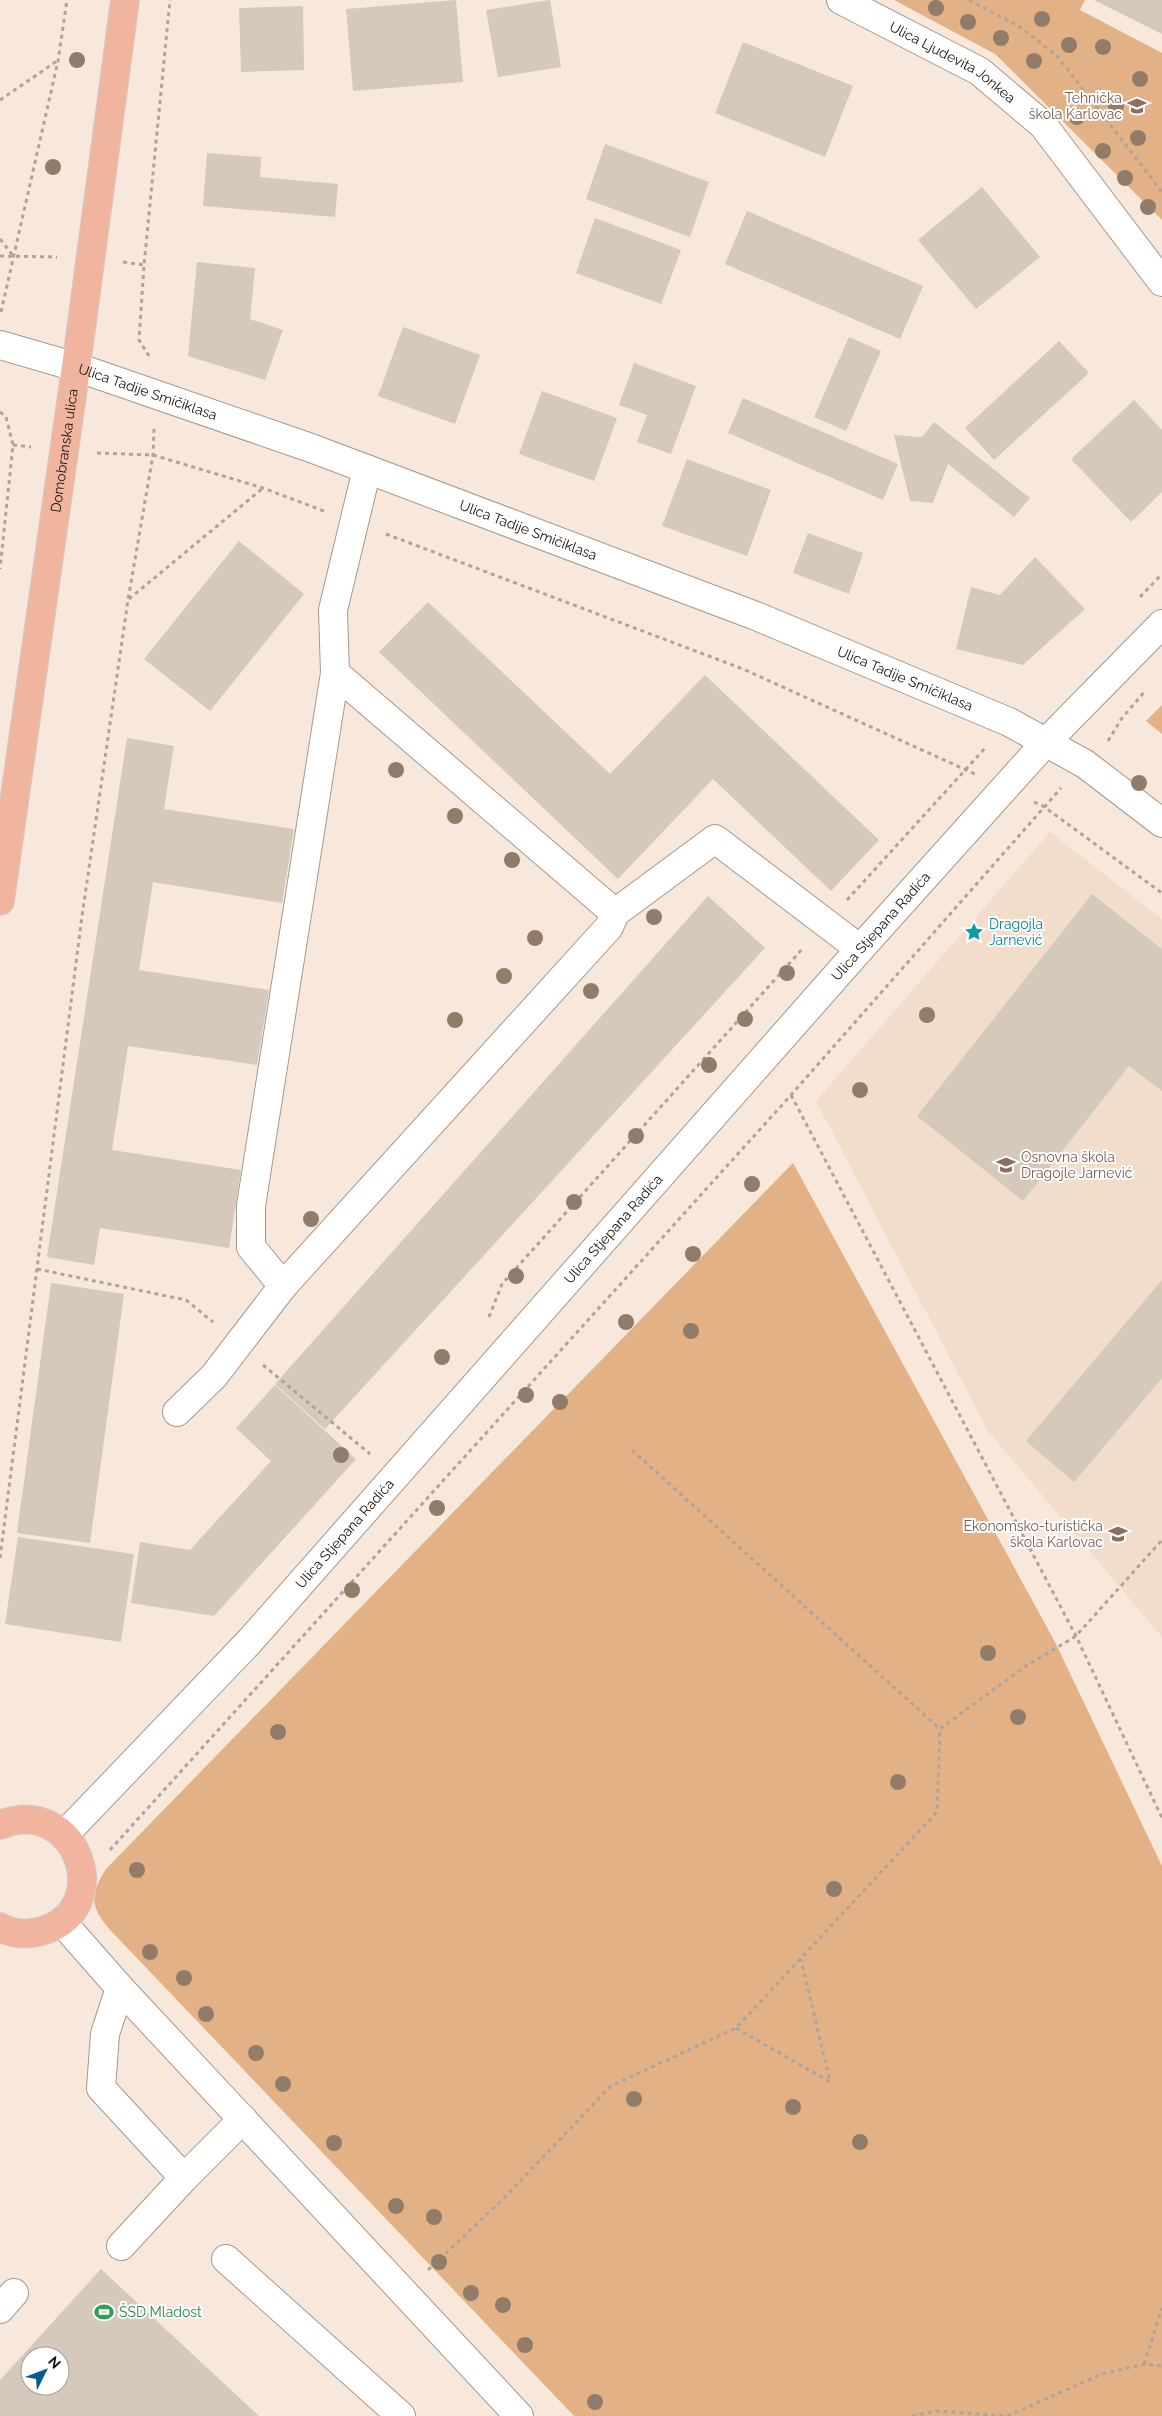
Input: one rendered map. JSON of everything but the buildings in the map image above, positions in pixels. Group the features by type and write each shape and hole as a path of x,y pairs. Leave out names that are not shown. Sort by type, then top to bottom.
{"main road":[{"name":"Domobranska ulica","path":"0,901 76,367 125,0"},
{"path":"0,1824 20,1820 39,1821 56,1828 64,1835 79,1856 83,1875 80,1893 72,1910 62,1922 52,1928 34,1934 0,1927"}],"street":[{"name":"Ulica Ljudevita Jonkea","path":"841,0 979,71 1043,125 1162,282"},
{"name":"Ulica Tadije Smičiklasa","path":"0,344 76,367 367,469 756,616 1009,722 1084,764 1162,823"},
{"path":"283,1286 251,1247 251,1206 335,673 333,610 352,522 367,469"},
{"name":"Ulica Stjepana Radića","path":"64,1835 248,1642 1002,790 1046,742 1162,624"},
{"path":"335,673 615,913"},
{"path":"178,1412 214,1376 283,1286 609,927 615,913 715,839 860,949"},
{"path":"62,1922 120,1988 519,2416"},
{"path":"120,1988 106,2034 102,2088 184,2178"},
{"path":"121,2246 184,2178 243,2119"},
{"path":"226,2259 401,2416"}],"path":[{"path":"0,315 15,257 58,60 67,0"},
{"path":"158,359 150,357 139,340 144,265 170,0"},
{"path":"969,0 1022,28 1058,57 1162,192"},
{"path":"0,100 58,60"},
{"path":"0,239 15,257"},
{"path":"0,256 15,257"},
{"path":"0,412 6,417 13,445 0,569"},
{"path":"0,1558 82,916 128,600 153,455 154,428"},
{"path":"13,445 29,446"},
{"path":"109,454 153,455 263,488 744,669 965,769 1002,790 1043,806 1162,893"},
{"path":"128,600 263,488"},
{"path":"108,1853 791,1095 1043,806 1108,742 1122,718 1150,686"},
{"path":"486,1324 502,1284 965,769"},
{"path":"791,1095 1076,1636 1162,1818"},
{"path":"37,1269 186,1300 375,1458"},
{"path":"428,2270 503,2199 611,2086 736,2028 937,1812 940,1729 632,1450"},
{"path":"940,1729 1022,1668 1076,1636 1162,1540"},
{"path":"736,2028 830,2082 801,1959"},
{"path":"1144,2364 1162,2308"},
{"path":"912,2416 936,2411 1007,2416 1102,2374 1144,2364 1162,2366"}],"shaded area":[{"path":"894,0 1085,0 1080,10 1162,53 1162,220 995,54"},
{"path":"1162,705 1162,734 1146,721"},
{"name":"Osnovna škola Dragojle Jarnević","path":"1050,832 1162,919 1162,1637 988,1431 816,1101"},
{"path":"793,1163 1055,1642 1162,1866 1162,2416 574,2416 113,1933 96,1910 94,1902 96,1887 106,1869"}],"place":[{"name":"Tehnička škola Karlovac","path":"1137,106"},
{"name":"Dragojla Jarnević","path":"974,932"},
{"name":"Osnovna škola Dragojle Jarnević","path":"1006,1165"},
{"name":"Ekonomsko-turistička škola Karlovac","path":"1118,1534"},
{"name":"ŠSD Mladost","path":"104,2312"}]}
